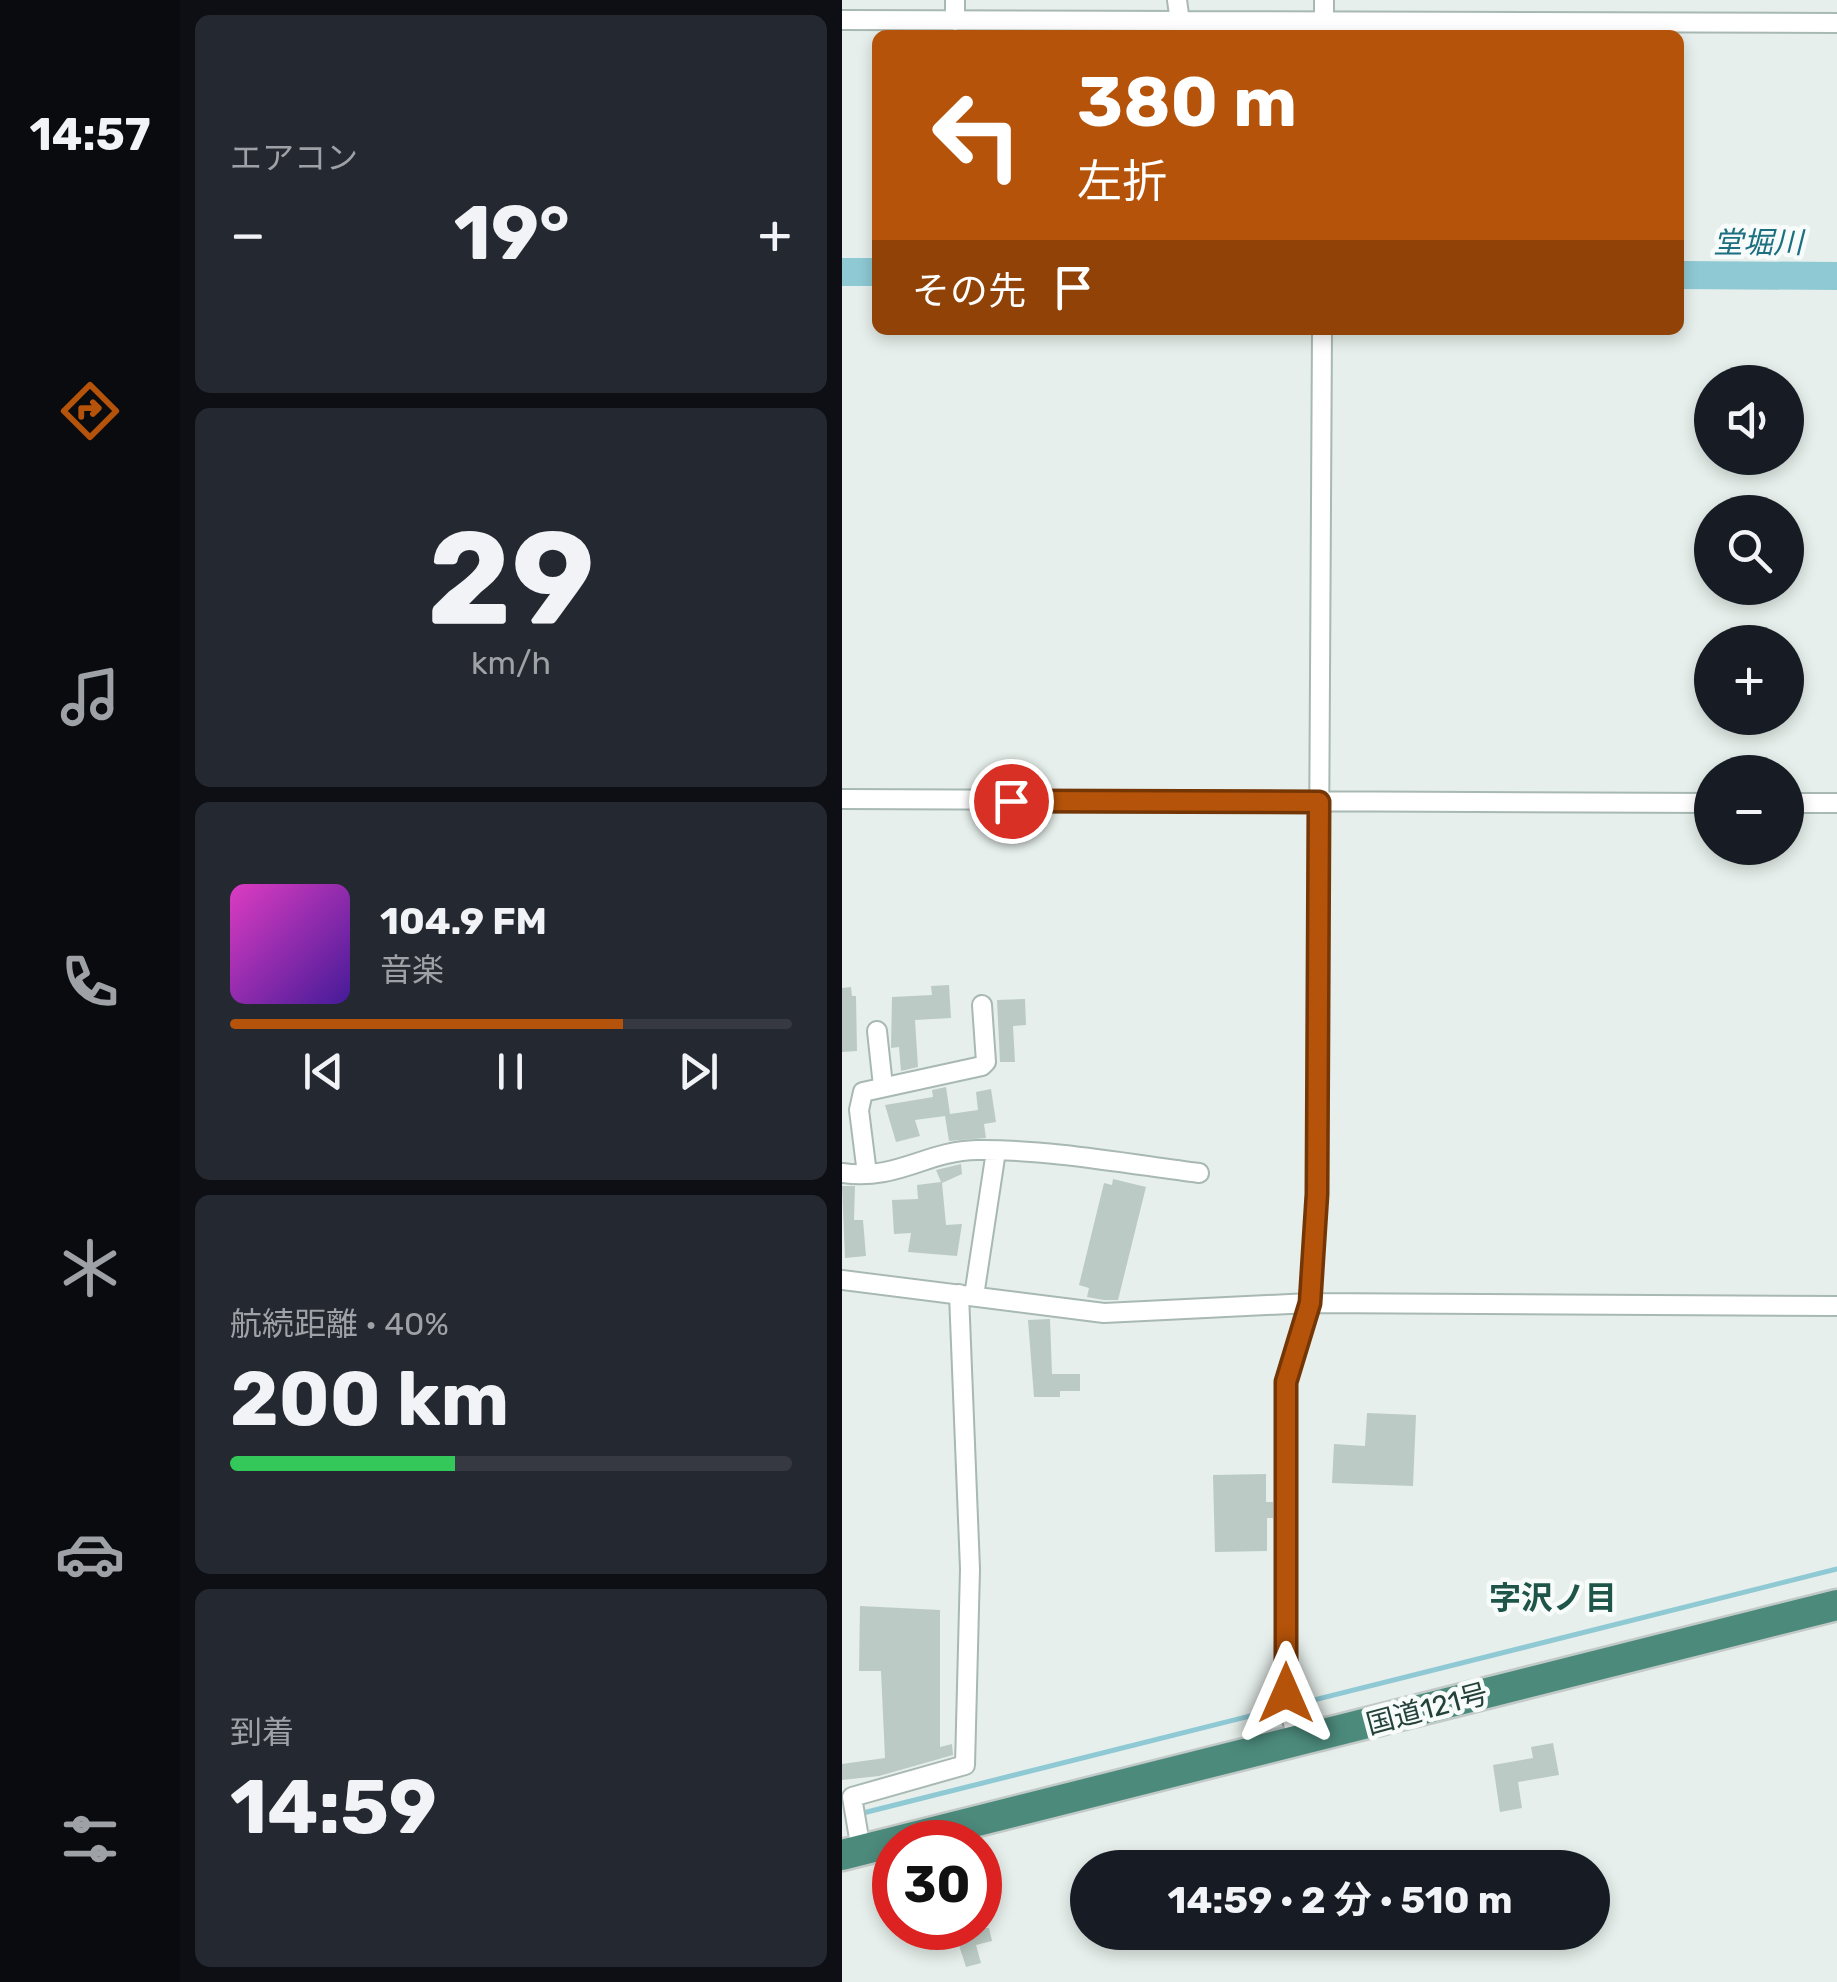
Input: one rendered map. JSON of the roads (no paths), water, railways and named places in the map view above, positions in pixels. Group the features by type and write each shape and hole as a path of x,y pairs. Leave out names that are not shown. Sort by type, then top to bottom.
{"highway":[{"name":"国道121号","path":"852,1853 1836,1605"}],"street":[{"path":"954,21 955,0"},
{"path":"1177,0 1180,22"},
{"path":"1324,0 1324,29"},
{"path":"842,20 1180,22 1324,29 1836,23"},
{"path":"1298,1742 1286,1693 1286,1382 1310,1303 1317,1194 1322,335"},
{"path":"842,799 1694,803"},
{"path":"1804,803 1836,803"},
{"path":"868,1174 860,1098 870,1088 931,1080 982,1066 982,1005"},
{"path":"877,1030 883,1086"},
{"path":"852,1853 852,1796 964,1766 970,1569 967,1296 996,1152"},
{"path":"842,1173 890,1174 942,1154 996,1152 1199,1173"},
{"path":"842,1280 1104,1312 1310,1303 1836,1306"}],"waterway":[{"name":"堂堀川","path":"842,272 872,272"},
{"name":"堂堀川","path":"1684,275 1837,276"},
{"path":"859,1814 1837,1569"}],"district":[{"name":"字沢ノ目","path":"1553,1598"}]}
